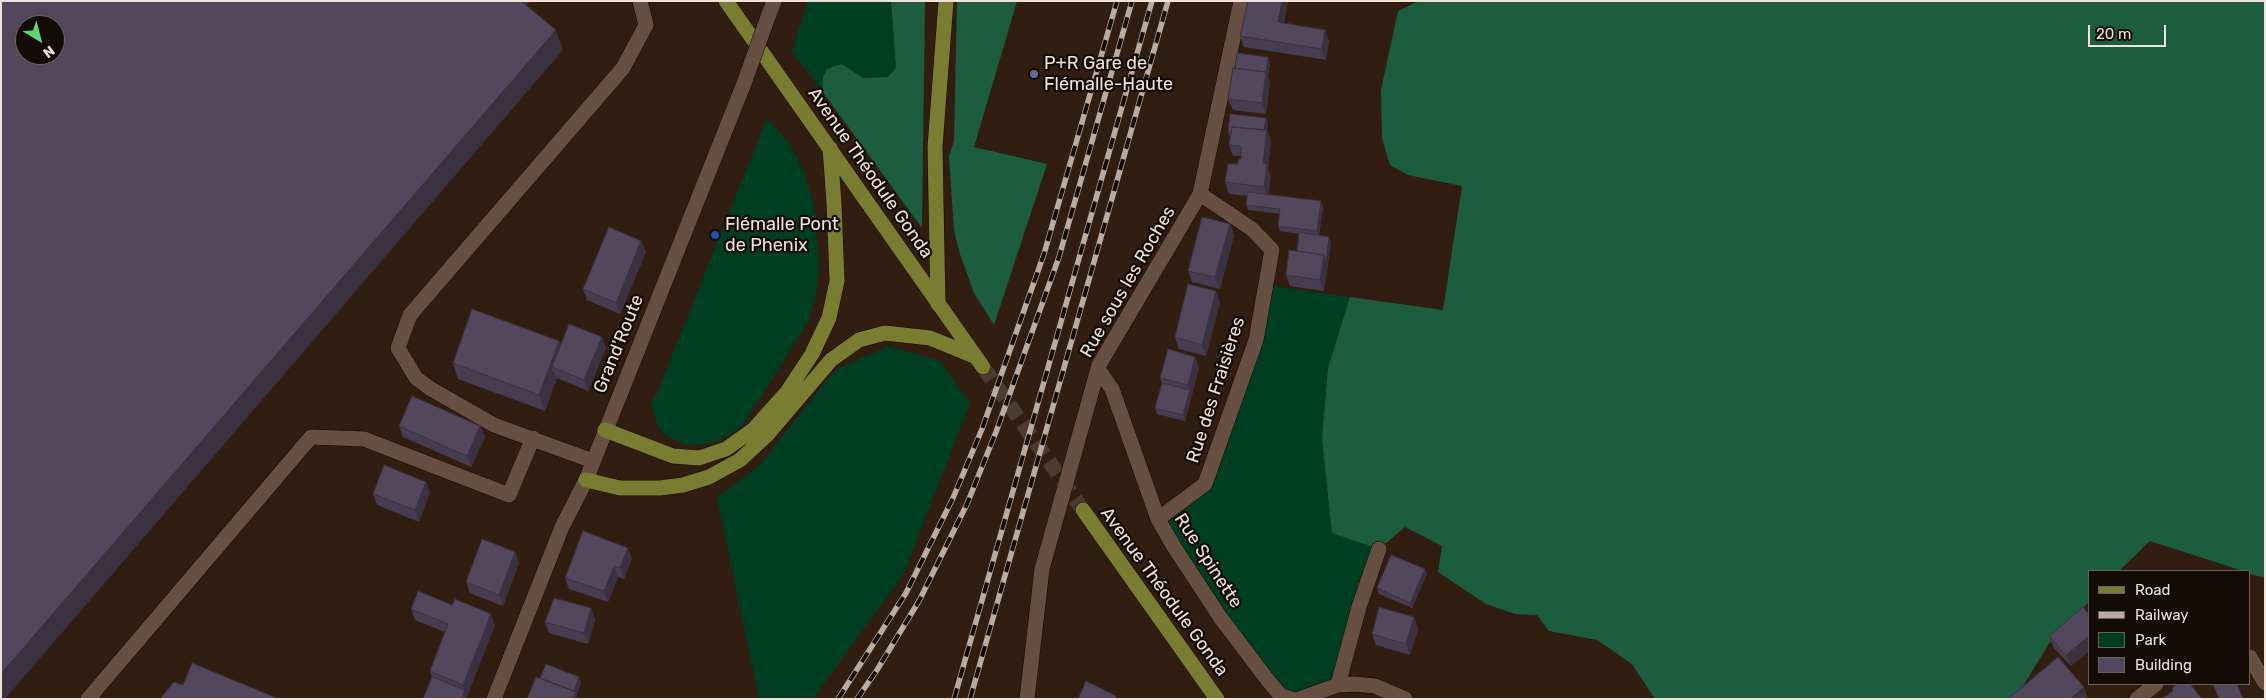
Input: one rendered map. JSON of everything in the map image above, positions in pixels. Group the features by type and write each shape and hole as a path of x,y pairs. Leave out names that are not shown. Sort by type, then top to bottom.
{"main road":[{"name":"Avenue Théodule Gonda","path":"586,480 620,488 660,488 709,477 740,460 768,434 831,360 859,340 885,333 930,338 978,361 726,1"},
{"path":"938,304 936,147 946,1"},
{"path":"605,430 673,456 699,458 726,449 754,429 787,392 812,354 829,318 837,281 830,148"},
{"name":"Avenue Théodule Gonda","path":"1083,510 1217,697"}],"street":[{"path":"593,461 494,425 431,389 416,378 398,348 410,315 623,68 646,25 640,1"},
{"name":"Grand'Route","path":"494,699 562,527 586,480 743,86 774,1"},
{"name":"Rue sous les Roches","path":"1027,699 1042,569 1098,369 1200,194 1241,1"},
{"name":"Rue des Fraisières","path":"1158,519 1205,484 1256,340 1272,250 1252,229 1200,194"},
{"name":"Rue Spinette","path":"1098,369 1112,389 1158,519 1174,547 1220,618 1254,663 1281,696 1292,699"},
{"path":"88,699 311,437 364,439 509,495 533,438"},
{"path":"1338,684 1359,607 1379,549"},
{"path":"2251,658 2265,683"},
{"path":"1299,699 1338,684 1375,686 1405,699"},
{"path":"2137,699 2155,685"}],"green space":[{"path":"808,1 891,1 896,68 888,77 863,78 842,64 834,66 825,71 822,91 792,51"},
{"path":"891,1 925,1 922,228 822,91 823,77 826,70 834,66 842,64 863,78 888,77 896,68"},
{"path":"957,1 1017,1 974,147 1047,164 994,325 974,293 954,231 949,156 954,141"},
{"path":"1419,1 2265,1 2265,578 2251,574 2251,570 2240,570 2150,541 2120,570 2088,570 2088,603 2050,642 2015,699 1655,699 1632,664 1597,640 1549,631 1537,615 1515,614 1486,604 1438,572 1442,546 1405,527 1379,549 1332,533 1322,438 1328,368 1350,297 1443,310 1462,186 1408,175 1390,165 1382,138 1381,90 1398,11"},
{"path":"767,118 789,143 804,173 814,205 819,267 816,295 808,322 742,426 726,437 710,443 684,444 664,435 658,426 650,403 657,393"},
{"path":"1266,285 1350,297 1328,368 1322,438 1379,549 1338,685 1281,696 1158,519 1205,484"},
{"path":"889,346 940,361 970,403 904,573 813,699 759,699 717,497 757,468 835,370"}],"building":[{"path":"1,1 521,1 556,30 1,674"},
{"path":"1248,1 1282,1 1278,22 1325,30 1322,49 1240,36"},
{"path":"1237,53 1268,57 1266,72 1235,68"},
{"path":"1233,68 1266,72 1262,103 1228,99"},
{"path":"1230,114 1266,118 1264,130 1232,127 1231,132 1228,131"},
{"path":"1232,127 1267,130 1263,163 1267,164 1264,187 1225,182 1228,164 1238,164 1239,159 1241,159 1241,146 1229,145"},
{"path":"1248,192 1321,201 1317,231 1278,226 1280,209 1246,205"},
{"path":"1202,217 1230,224 1215,277 1188,271"},
{"path":"609,227 641,241 616,303 583,289"},
{"path":"1299,232 1329,237 1326,261 1324,255 1297,251"},
{"path":"1289,250 1324,255 1320,280 1286,275"},
{"path":"1188,284 1216,291 1202,345 1175,337"},
{"path":"472,309 559,341 539,395 453,363"},
{"path":"569,324 602,337 584,380 552,367"},
{"path":"1168,349 1195,357 1188,385 1160,378"},
{"path":"1162,383 1190,390 1183,415 1155,408"},
{"path":"412,396 480,426 467,456 399,426"},
{"path":"384,465 426,482 415,510 373,494"},
{"path":"583,531 628,548 620,568 614,566 604,591 565,578"},
{"path":"482,539 515,552 499,595 466,582"},
{"path":"1391,555 1425,569 1410,603 1377,588"},
{"path":"418,591 452,605 455,599 491,614 463,685 430,671 448,624 411,609"},
{"path":"554,598 591,608 584,633 545,622"},
{"path":"1379,607 1414,617 1406,644 1372,634"},
{"path":"2083,607 2088,613 2088,637 2066,655 2049,636"},
{"path":"2058,657 2084,687 2070,699 2008,699"},
{"path":"192,663 279,699 160,699 174,682 183,685"},
{"path":"546,664 579,677 574,691 540,678"},
{"path":"432,677 465,690 462,699 423,699"},
{"path":"536,677 576,692 573,699 527,699"},
{"path":"1086,681 1116,696 1115,699 1078,699"},
{"path":"2176,685 2191,685 2202,699 2164,699 2173,691 2172,688"},
{"path":"2213,685 2237,685 2243,699 2219,699"}],"tunnel":[{"path":"983,367 1083,510"}],"railway":[{"path":"838,699 906,593 953,498 982,429 1044,254 1117,1"},
{"path":"857,699 919,601 967,504 996,432 1059,257 1132,1"},
{"path":"954,699 1152,1"},
{"path":"970,699 1168,1"}],"place":[{"name":"P+R Gare de Flémalle-Haute","path":"1034,74"},
{"name":"Flémalle Pont de Phenix","path":"715,235"}]}
